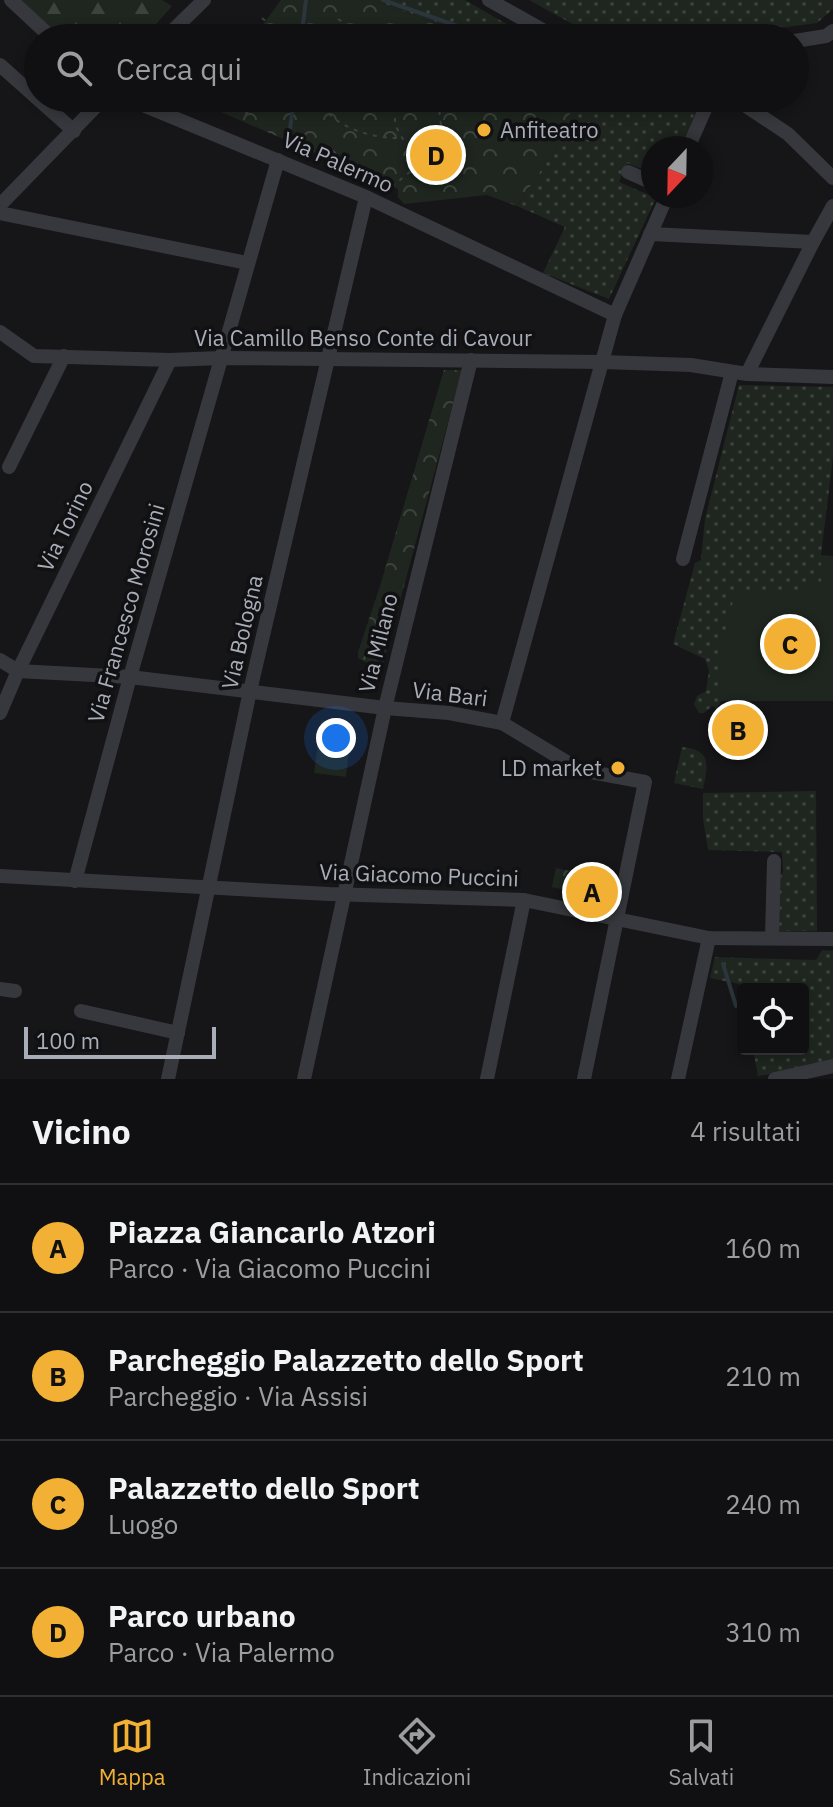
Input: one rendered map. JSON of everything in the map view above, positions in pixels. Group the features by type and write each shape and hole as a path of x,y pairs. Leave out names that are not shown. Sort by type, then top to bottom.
{"street":[{"path":"11,0 37,24"},
{"path":"179,24 204,0"},
{"path":"489,0 532,24"},
{"path":"809,39 826,36 833,31"},
{"path":"0,65 24,86"},
{"path":"53,112 74,131"},
{"path":"0,205 91,112"},
{"name":"Via Palermo","path":"160,112 372,200 615,315"},
{"path":"693,136 704,112"},
{"path":"755,112 788,134 833,178"},
{"name":"Via Francesco Morosini","path":"75,881 278,160"},
{"path":"628,172 641,178"},
{"name":"Via Bologna","path":"168,1079 250,691 328,360 372,200"},
{"path":"683,559 740,373 833,206"},
{"path":"502,723 615,315 662,208"},
{"path":"0,213 247,263"},
{"path":"650,234 813,242"},
{"name":"Via Camillo Benso Conte di Cavour","path":"0,332 34,356 170,360 603,362 691,365 740,373 833,377"},
{"path":"9,467 64,356"},
{"name":"Via Torino","path":"0,713 170,360"},
{"name":"Via Milano","path":"304,1079 385,708 471,360"},
{"name":"Via Bari","path":"0,660 18,671 130,677 449,713 502,723 580,770 645,782 616,918"},
{"path":"772,938 774,861"},
{"name":"Via Giacomo Puccini","path":"0,876 345,895 524,900 709,938 833,939"},
{"path":"487,1079 524,900"},
{"path":"584,1079 616,918"},
{"path":"678,1079 709,938"},
{"path":"81,1011 178,1033"},
{"path":"775,1079 833,1066"}],"path":[{"path":"262,18 269,24"},
{"path":"338,19 346,24"},
{"path":"326,112 353,129 378,137 402,138"},
{"path":"396,112 395,126 423,161"},
{"path":"372,200 448,141 442,131 439,112"}],"green space":[{"path":"17,0 162,0 172,6 156,24 47,24"},
{"path":"281,0 374,0 437,24 263,24"},
{"path":"374,0 465,0 507,24 437,24"},
{"path":"529,0 833,0 833,9 817,23 809,24 573,24"},
{"path":"221,112 570,112 557,146 517,206 487,195 404,204 398,197 398,189"},
{"path":"570,112 696,112 685,136 641,136 641,168 627,163 619,182 641,192 641,208 651,208 609,299 543,273 565,227 517,206 557,146"},
{"path":"444,370 462,370 382,668 378,669 358,658 358,652"},
{"path":"739,385 833,387 833,457 821,555 821,585 721,649 721,701 717,709 712,706 699,713 694,704 697,696 706,691 709,671 705,659 673,644 695,563 701,560 705,519"},
{"path":"821,555 833,556 833,701 721,701 721,649 735,594 804,594 806,585 821,585"},
{"path":"321,720 352,724 346,777 314,773"},
{"path":"682,747 699,751 706,760 703,789 674,783"},
{"path":"816,791 817,931 779,931 782,852 708,850 703,793"},
{"path":"556,868 613,880 607,908 595,906 596,897 552,887"},
{"path":"822,950 833,951 833,1061 758,1076 754,1055 809,1055 809,983 737,984 710,978 715,957 816,960"}],"waterway":[{"path":"303,24 306,0"},
{"path":"383,0 452,24"},
{"path":"289,137 292,112"},
{"path":"723,964 736,1006"}],"place":[{"name":"Anfiteatro","path":"484,130"},
{"name":"Parco urbano","path":"436,155"},
{"name":"Palazzetto dello Sport","path":"790,644"},
{"name":"Parcheggio Palazzetto dello Sport","path":"738,730"},
{"name":"LD market","path":"618,768"},
{"name":"Piazza Giancarlo Atzori","path":"592,892"}]}
